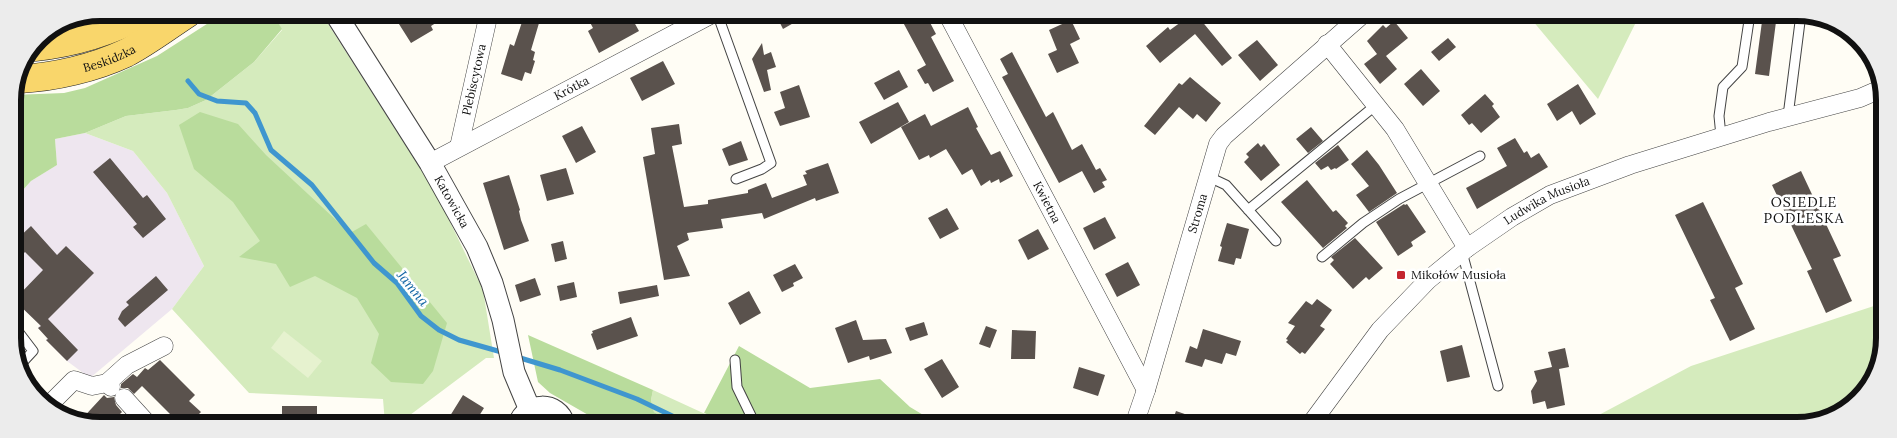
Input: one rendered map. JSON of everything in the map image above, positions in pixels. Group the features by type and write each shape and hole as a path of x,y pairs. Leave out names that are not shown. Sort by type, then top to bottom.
{"main road":[{"path":"44,46 59,45 87,38 130,21"},
{"name":"Beskidzka","path":"24,79 43,78 86,67 126,52 175,21"}],"street":[{"name":"Katowicka","path":"340,21 430,163 478,247 492,283 503,320 524,417"},
{"name":"Plebiscytowa","path":"459,147 487,21"},
{"name":"Krótka","path":"430,163 699,21"},
{"name":"Kwietna","path":"951,21 1146,390"},
{"name":"Stroma","path":"1137,417 1218,144 1224,136 1355,21"},
{"path":"1327,44 1395,129 1428,183 1465,250"},
{"name":"Ludwika Musioła","path":"1316,417 1380,330 1428,280 1465,250 1512,217 1550,196 1630,165 1788,116 1860,98 1875,92"},
{"name":"Ludwika Musioła","path":"1860,98 1876,98"},
{"path":"114,389 127,365 164,346"},
{"path":"54,401 74,380 92,386 114,389 141,417"},
{"path":"524,417 540,407 551,408 560,417"}],"lane":[{"path":"721,21 771,163 762,169 736,179"},
{"path":"1721,136 1719,116 1723,87 1742,67 1749,21"},
{"path":"1788,116 1800,21"},
{"path":"1248,210 1376,105"},
{"path":"1322,257 1363,223 1399,199 1480,156"},
{"path":"1209,177 1226,185 1276,241"},
{"path":"1465,250 1498,386"},
{"path":"21,335 33,351 24,360"},
{"path":"735,360 737,387 751,417"}],"shaded area":[{"path":"85,133 133,151 167,193 204,266 172,309 90,378 67,361 46,340 48,338 38,328 40,325 21,307 21,192 31,181 57,165 55,139"}],"green space":[{"path":"105,21 68,29 75,25"},
{"path":"212,21 277,21 282,29 254,62 206,100 188,108 126,116 85,133 55,139 57,165 31,181 21,192 21,95 64,93 85,88 157,56"},
{"path":"277,21 326,21 436,193 483,290 494,358 486,358 407,417 384,417 383,399 249,393 172,309 204,266 167,193 133,151 85,133 126,116 188,108 206,100 254,62 282,30"},
{"path":"1533,21 1637,21 1598,99"},
{"path":"200,112 238,124 266,155 350,233 366,224 447,323 433,371 423,384 391,382 371,363 379,334 357,298 315,276 290,287 276,264 239,257 260,241 233,202 194,169 179,125"},
{"path":"1876,305 1876,338 1872,363 1856,390 1849,397 1827,411 1802,417 1595,417 1691,366"},
{"path":"284,331 322,361 308,378 271,348"},
{"path":"528,335 653,390 651,400 654,412 663,417 592,417 550,393 538,382"},
{"path":"739,346 810,388 880,379 910,407 927,417 715,417 704,413"},
{"path":"653,390 712,417 662,417 654,412 651,400"}],"building":[{"path":"397,21 439,21 431,26 433,30 411,43"},
{"path":"522,21 540,21 531,50 535,52 533,60 535,61 531,74 525,72 522,81 501,74 510,44 514,46"},
{"path":"589,21 633,21 639,31 599,53 588,31 593,28"},
{"path":"779,21 797,21 783,29"},
{"path":"902,21 929,21 936,34 931,37 954,81 933,92 928,83 925,84 917,70 926,65"},
{"path":"1071,21 1080,39 1070,44 1079,63 1057,73 1048,54 1057,50 1049,30"},
{"path":"1182,21 1202,21 1232,58 1222,66 1195,34 1160,63 1146,46 1168,27 1170,30"},
{"path":"1394,21 1408,38 1386,56 1397,69 1380,84 1364,64 1377,54 1367,41 1383,25 1386,28"},
{"path":"1762,21 1776,21 1769,76 1755,74"},
{"path":"1448,38 1456,47 1439,61 1431,52"},
{"path":"1257,40 1278,65 1260,81 1238,55"},
{"path":"762,43 764,55 771,52 776,67 767,70 771,90 764,92 752,59"},
{"path":"1012,52 1046,117 1053,112 1072,150 1082,144 1096,170 1100,168 1107,180 1102,182 1105,187 1094,193 1082,171 1059,183 1002,77 1008,74 1000,59"},
{"path":"663,61 675,84 642,101 630,78"},
{"path":"1421,69 1440,91 1423,106 1404,84"},
{"path":"899,70 908,87 884,100 874,83"},
{"path":"1190,77 1221,103 1206,122 1197,114 1193,119 1179,107 1155,135 1144,126 1179,83 1182,85"},
{"path":"1578,84 1596,114 1580,125 1572,111 1557,121 1547,104"},
{"path":"799,85 810,117 780,126 774,112 785,108 780,92"},
{"path":"1485,94 1494,104 1492,106 1500,117 1481,133 1472,123 1469,125 1461,115"},
{"path":"898,102 909,122 871,144 859,122"},
{"path":"968,107 978,127 976,128 991,155 1000,151 1013,176 1000,183 999,179 991,183 990,180 981,186 972,169 962,175 946,149 930,158 929,155 919,160 901,127 925,114 931,126"},
{"path":"679,124 682,144 672,146 684,207 708,204 708,200 748,193 748,190 766,183 772,198 807,185 803,175 807,174 805,171 828,163 839,193 816,201 815,198 764,219 762,213 721,219 723,228 687,233 689,240 677,246 690,276 664,280 643,157 655,154 651,128"},
{"path":"582,126 596,152 576,163 562,136"},
{"path":"1311,127 1323,141 1308,153 1296,139"},
{"path":"1515,138 1524,153 1527,151 1531,158 1539,153 1548,167 1477,209 1466,188 1507,166 1497,148"},
{"path":"741,141 748,160 729,166 722,149"},
{"path":"1258,143 1261,147 1264,144 1280,165 1261,181 1244,162 1249,157 1246,154"},
{"path":"1338,145 1349,160 1336,169 1331,170 1328,166 1321,170 1315,163"},
{"path":"1367,150 1397,193 1369,212 1356,195 1369,186 1351,164"},
{"path":"110,158 143,198 147,195 166,219 143,238 133,227 137,224 93,172"},
{"path":"566,168 574,194 547,201 540,175"},
{"path":"1801,171 1841,256 1833,259 1852,301 1826,313 1807,271 1812,269 1772,185"},
{"path":"509,175 520,210 521,220 529,241 504,250 483,183"},
{"path":"1307,180 1333,212 1336,210 1348,223 1345,226 1347,228 1323,248 1281,202"},
{"path":"1703,202 1743,284 1735,288 1755,329 1730,341 1710,300 1715,298 1675,215"},
{"path":"1404,204 1407,204 1426,232 1411,242 1413,246 1398,256 1376,222"},
{"path":"947,208 959,229 940,239 928,218"},
{"path":"1105,217 1116,238 1094,250 1083,228"},
{"path":"1227,223 1249,229 1241,259 1236,258 1234,265 1218,261 1222,247 1220,246"},
{"path":"31,226 57,255 66,246 94,273 48,319 78,350 67,361 46,340 48,339 38,328 41,326 21,307 21,293 43,270 25,252 21,256 21,235"},
{"path":"1038,229 1049,249 1028,260 1018,240"},
{"path":"1355,238 1383,268 1369,280 1366,277 1353,289 1330,264 1334,260 1331,257"},
{"path":"563,241 567,259 555,262 551,244"},
{"path":"1128,262 1140,285 1117,297 1105,274"},
{"path":"795,264 803,278 793,283 794,286 782,292 773,275"},
{"path":"156,276 168,290 125,327 118,319 122,311 129,305 126,302"},
{"path":"535,278 541,295 520,302 515,285"},
{"path":"574,282 577,297 560,301 557,286"},
{"path":"657,285 659,296 620,304 618,292"},
{"path":"749,291 761,313 740,325 728,303"},
{"path":"1317,299 1332,310 1320,326 1325,329 1305,354 1302,352 1300,354 1286,342 1295,326 1288,323 1306,301 1312,305"},
{"path":"631,317 638,336 597,350 591,334 593,333 592,331"},
{"path":"856,320 863,340 886,339 892,353 870,360 869,356 848,363 835,328"},
{"path":"924,322 928,335 910,341 905,328"},
{"path":"986,326 997,330 990,348 979,344"},
{"path":"1203,329 1241,341 1236,356 1226,353 1222,364 1205,359 1202,367 1185,362 1190,346 1197,349"},
{"path":"1012,330 1036,331 1035,359 1011,359"},
{"path":"1462,345 1470,377 1447,382 1440,351"},
{"path":"1565,348 1569,367 1559,369 1565,405 1547,409 1545,401 1533,404 1531,391 1537,381 1534,371 1552,367 1548,352"},
{"path":"942,359 959,387 942,398 924,369"},
{"path":"160,360 195,395 189,401 201,412 199,414 202,417 173,417 142,386 134,394 128,388 121,388 121,384 133,374 137,377 145,368 148,370"},
{"path":"1079,367 1105,375 1098,396 1073,388"},
{"path":"104,395 107,398 114,397 116,405 122,412 119,417 85,415"},
{"path":"463,395 484,408 478,417 449,417"},
{"path":"282,406 317,406 317,417 282,417"},
{"path":"1176,411 1194,417 1174,417"}],"waterway":[{"name":"Jamna","path":"188,81 199,94 217,101 246,103 255,113 271,150 312,185 374,263 397,283 421,316 439,330 459,340 505,353"},
{"name":"Jamna","path":"517,357 560,370 637,399 674,417"}],"place":[{"name":"Mikołów Musioła","path":"1401,275"}],"district":[{"name":"OSIEDLE PODLESKA","path":"1804,210"}]}
